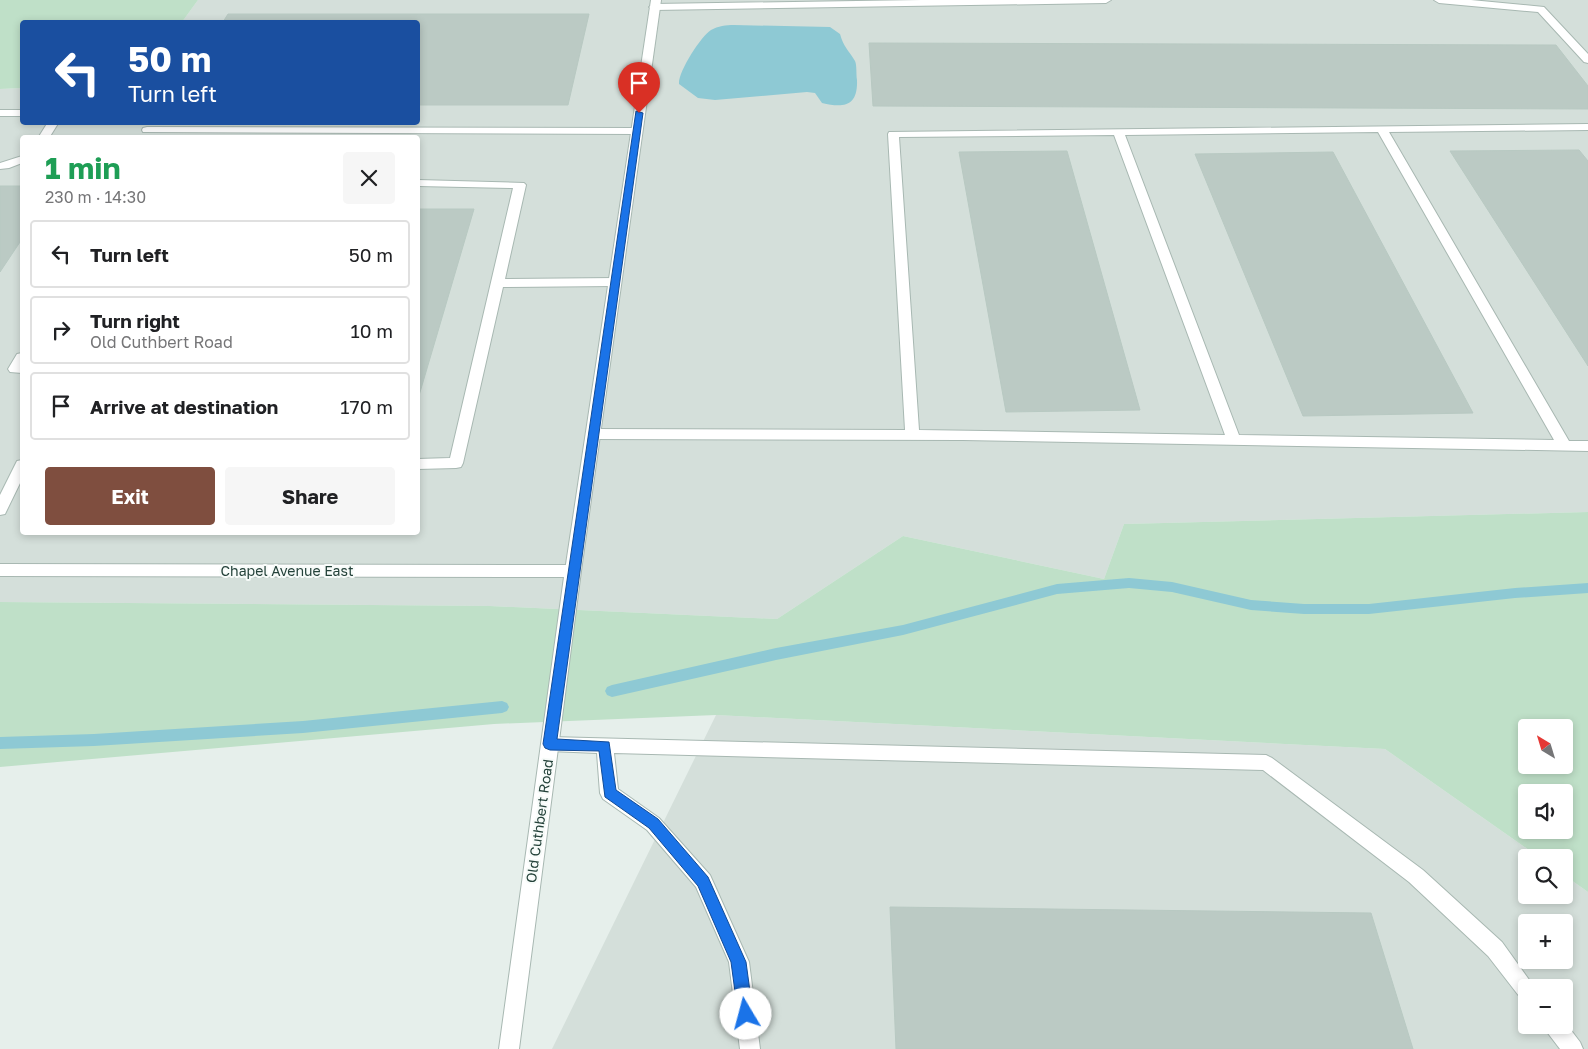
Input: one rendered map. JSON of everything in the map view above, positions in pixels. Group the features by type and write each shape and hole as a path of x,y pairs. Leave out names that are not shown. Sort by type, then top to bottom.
{"street":[{"path":"655,4 1106,0"},
{"path":"1439,0 1541,9 1588,60"},
{"name":"Old Cuthbert Road","path":"509,1049 573,571 655,4"},
{"path":"0,113 20,113"},
{"path":"912,434 894,134 1588,127"},
{"path":"1382,129 1564,445"},
{"path":"147,130 637,131"},
{"path":"1118,132 1234,440"},
{"path":"0,166 6,166 20,160"},
{"path":"420,184 520,185 456,463 420,464"},
{"path":"497,283 615,282"},
{"path":"20,360 15,369 20,369"},
{"path":"593,434 912,434 1588,446"},
{"path":"0,510 20,474"},
{"name":"Chapel Avenue East","path":"0,570 573,571"},
{"path":"550,744 1266,763 1416,876 1495,949 1518,979"},
{"path":"605,746 609,793 654,824 703,881 739,962 750,1049"},
{"path":"1561,1034 1573,1049"}],"shaded area":[{"path":"198,0 1588,0 1588,512 1124,524 1104,579 903,536 777,619 490,606 0,602 0,89 20,88 20,125 420,125 420,20 183,20"},
{"path":"716,715 1385,749 1528,849 1518,849 1518,904 1573,904 1573,881 1588,892 1588,1049 552,1049"}],"green space":[{"path":"0,0 198,0 183,20 20,20 20,88 0,89"},
{"path":"1588,512 1588,892 1573,881 1573,849 1528,849 1385,749 716,715 494,724 0,767 0,602 490,606 777,619 903,536 1104,579 1124,524"}],"water":[{"path":"722,26 830,27 840,34 855,61 857,89 855,96 848,104 843,105 822,103 815,93 807,92 715,100 698,98 679,84 682,71 702,39 711,30"}],"building":[{"path":"228,14 589,14 568,105 420,105 420,20 224,20"},
{"path":"869,43 1556,45 1588,86 1588,109 873,106"},
{"path":"1579,150 1588,161 1588,366 1450,151"},
{"path":"1067,151 1140,410 1006,412 959,152"},
{"path":"1333,152 1473,413 1303,416 1195,154"},
{"path":"0,186 20,186 20,242 0,272"},
{"path":"420,209 474,209 420,392"},
{"path":"890,907 1371,913 1413,1049 896,1049"}],"waterway":[{"path":"612,691 776,654 903,630 1057,589 1129,583 1172,587 1251,605 1304,609 1369,609 1515,593 1588,588"},
{"path":"0,743 94,740 303,727 502,707"}],"route":[{"path":"639,113 550,744 605,746 609,793 654,824 703,881 739,962 746,1014"}]}
